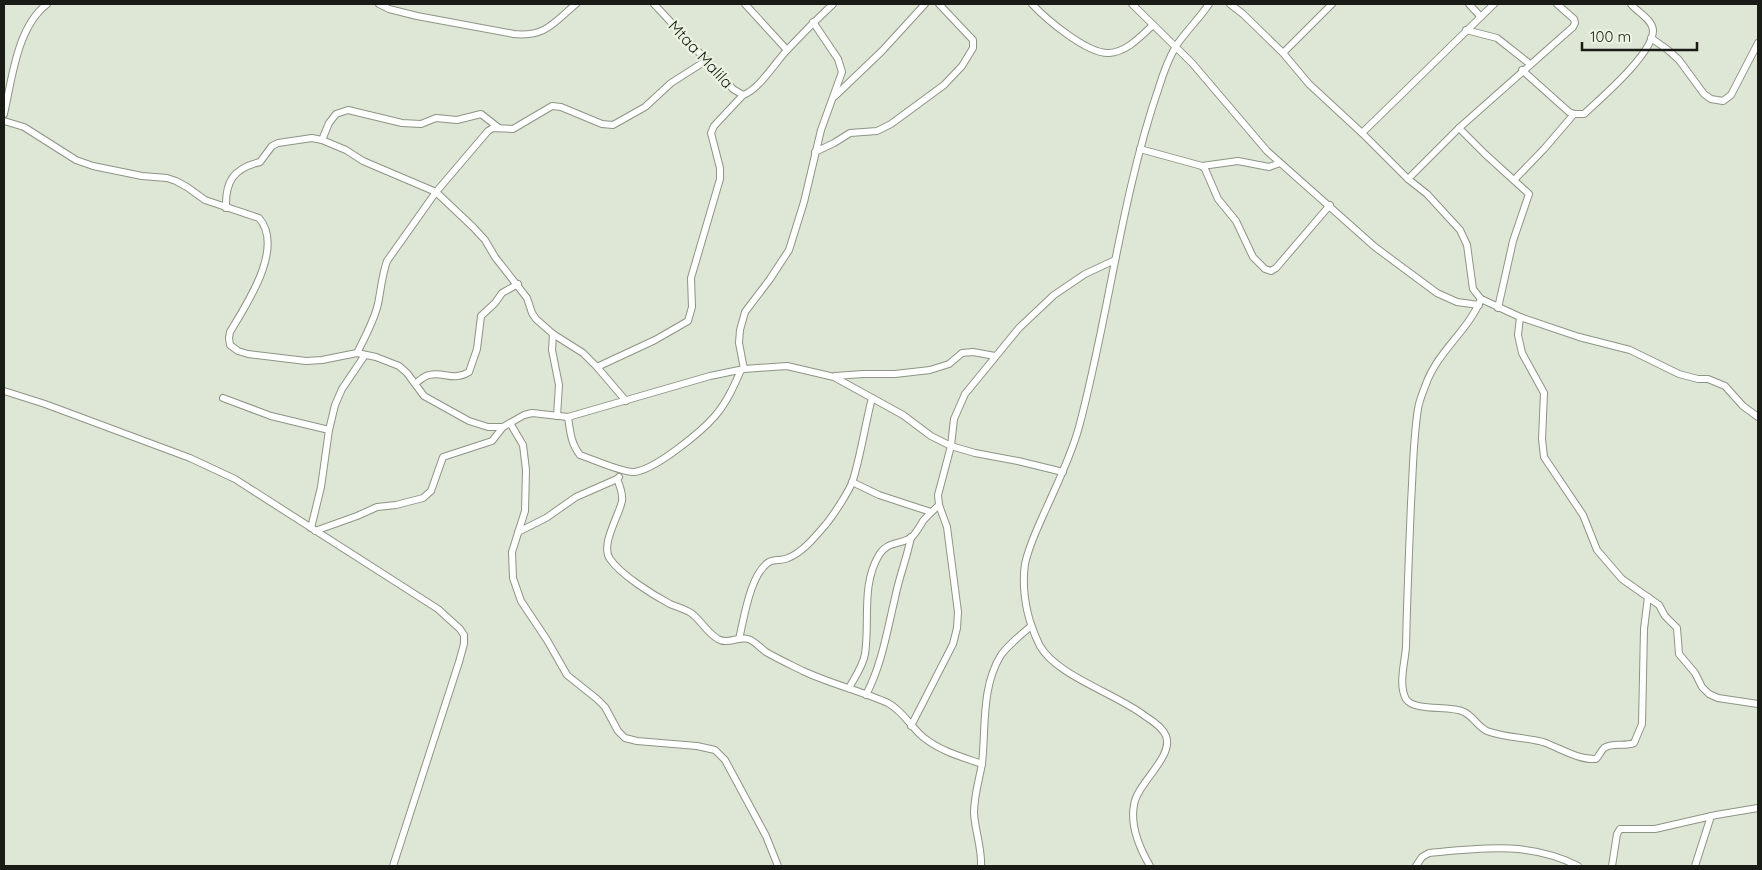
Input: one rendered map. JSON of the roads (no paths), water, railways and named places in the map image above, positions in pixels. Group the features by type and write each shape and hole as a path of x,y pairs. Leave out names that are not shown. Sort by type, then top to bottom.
{"street":[{"path":"4,114 17,53 26,29 47,4"},
{"path":"379,4 389,9 416,16 514,34 529,35 547,30 576,4"},
{"name":"Mtaa Malila","path":"654,4 733,90 742,95 755,88 787,50 833,4"},
{"path":"745,4 787,50"},
{"path":"834,97 882,51 925,4"},
{"path":"815,152 850,133 877,130 891,124 944,85 962,66 973,48 972,40 939,4"},
{"path":"1032,4 1070,37 1099,52 1109,53 1124,48 1137,40 1153,25"},
{"path":"1132,4 1192,63 1267,151 1330,205 1376,248 1437,293 1457,302 1480,302 1579,337 1630,350 1679,374 1698,379 1708,379 1725,386 1743,406 1758,417"},
{"path":"1150,866 1140,848 1134,824 1133,806 1138,791 1164,756 1167,745 1166,736 1158,725 1132,706 1070,673 1054,662 1040,647 1027,608 1024,578 1033,537 1063,472 1080,421 1100,340 1115,260 1140,149 1159,85 1176,47 1210,4"},
{"path":"1230,4 1283,52 1309,84 1408,179 1427,194 1460,230 1467,245 1474,290 1480,302"},
{"path":"1283,52 1332,4"},
{"path":"1469,4 1480,16"},
{"path":"1362,133 1494,4"},
{"path":"1408,179 1459,128 1522,70 1573,27 1575,23 1557,4"},
{"path":"1522,70 1569,112 1584,114 1633,66 1647,47 1651,38 1653,30 1651,23 1631,4"},
{"path":"568,417 571,438 575,449 580,455 634,472 648,467 674,452 715,416 730,396 743,369 739,343 740,330 746,312 789,250 804,202 821,130 834,97 842,67 813,22"},
{"path":"1466,30 1497,38 1530,64"},
{"path":"1651,38 1679,60 1704,94 1711,99 1723,101 1731,95 1758,43"},
{"path":"357,353 378,306 387,261 436,192 488,131 493,128 513,129 552,106 561,107 602,124 613,125 645,107 671,83 707,60"},
{"path":"597,367 656,340 688,321 692,306 692,278 720,179 720,168 711,133 714,126 742,95"},
{"path":"322,140 328,123 336,114 348,110 402,123 421,124 436,118 457,120 480,114 499,128"},
{"path":"1514,180 1574,114"},
{"path":"4,121 24,127 76,160 94,166 142,176 167,178 188,187 205,200 259,218 264,224 268,248 255,290 230,332 230,345 238,351 248,354 306,361 357,353 376,357 399,366 407,372 424,396 470,421 488,427 507,425"},
{"path":"1459,128 1484,154 1529,194 1514,241 1498,308"},
{"path":"226,208 226,190 231,178 247,165 260,162 272,146 278,143 305,138 322,140 436,192 474,227 518,284 527,298 536,319 553,334 583,353 626,401"},
{"path":"1140,149 1202,166 1238,161 1269,167 1280,162"},
{"path":"1202,166 1218,199 1236,221 1253,257 1265,269 1271,271 1276,268 1330,205"},
{"path":"911,726 953,644 957,628 958,612 947,527 938,495 951,446 954,418 965,394 1019,328 1054,295 1085,274 1115,260"},
{"path":"416,383 427,375 436,373 446,376 462,376 469,372 477,349 482,316 502,293 518,284"},
{"path":"1480,302 1469,323 1447,347 1434,367 1426,382 1418,407 1414,441 1407,584 1406,650 1403,682 1406,698 1416,706 1464,712 1485,730 1513,738 1542,742 1588,759 1596,759 1604,748 1608,746 1630,745 1634,743 1642,724 1644,629 1648,597"},
{"path":"1520,317 1518,335 1522,353 1544,393 1542,439 1544,457 1584,515 1597,550 1622,579 1659,605 1665,616 1676,628 1679,654 1709,694 1718,698 1758,704"},
{"path":"553,334 552,350 559,385 557,416"},
{"path":"313,530 357,516 377,507 396,505 424,498 432,491 443,457 492,441 507,425 524,415 532,413 568,417 710,376 743,369 787,366 834,376 895,374 930,370 949,364 962,353 967,352 995,356"},
{"path":"313,530 329,430 336,405 342,389 365,354"},
{"path":"834,376 903,415 931,436 951,446 1063,472"},
{"path":"4,390 190,458 234,479 438,609 460,629 464,635 464,644 459,662 393,866"},
{"path":"223,398 272,416 329,430"},
{"path":"739,639 747,604 757,577 763,568 770,561 785,560 805,547 828,522 852,482 872,398"},
{"path":"507,425 523,445 526,470 524,510 512,552 513,578 521,601 567,675 605,707 618,731 625,738 637,741 698,746 715,750 725,760 766,836 778,866"},
{"path":"518,532 546,518 583,494 618,479 624,470"},
{"path":"618,479 622,490 622,500 607,543 607,555 610,560 646,590 672,605 691,612 719,640 726,642 739,639 750,640 766,651 804,671 890,704 925,739 942,749 982,764"},
{"path":"852,482 879,495 931,512"},
{"path":"866,695 873,682 885,645 895,595 912,537 931,512 940,505"},
{"path":"849,688 861,667 865,655 868,624 866,603 876,561 880,553 889,545 912,537"},
{"path":"981,866 974,815 982,764 990,681 1001,656 1011,644 1032,626"},
{"path":"1612,866 1617,834 1620,829 1655,829 1711,816 1758,808"},
{"path":"1695,866 1711,816"},
{"path":"1416,866 1422,857 1428,853 1494,847 1546,853 1578,866"}]}
